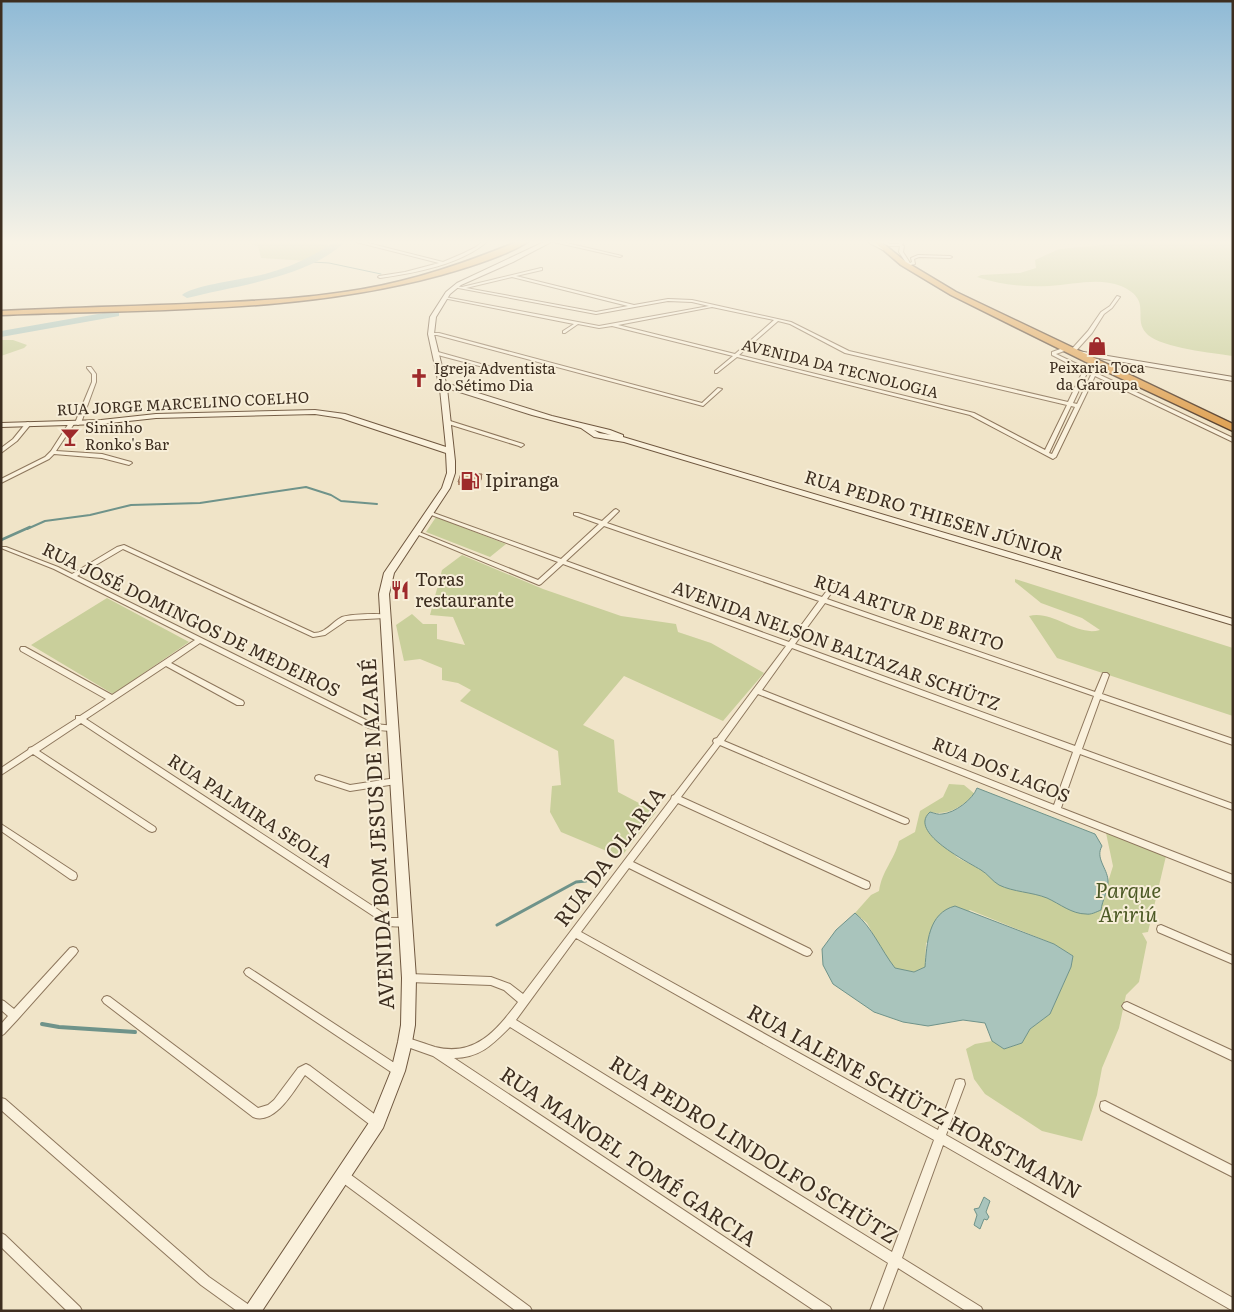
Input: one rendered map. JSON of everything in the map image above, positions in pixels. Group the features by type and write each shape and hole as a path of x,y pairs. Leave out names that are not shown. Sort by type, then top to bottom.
{"highway":[{"path":"1,309 165,302"},
{"path":"1,313 243,302"},
{"path":"973,302 1233,428"}],"main road":[{"path":"431,334 433,317 442,302"},
{"name":"AVENIDA BOM JESUS DE NAZARÉ","path":"252,1311 378,1123 398,1071 408,1026 409,978 406,922 384,594 389,573 446,488 451,473 445,395 431,334"},
{"path":"1069,350 1233,379"},
{"name":"RUA PEDRO THIESEN JÚNIOR","path":"442,384 1233,622"},
{"path":"445,395 463,390"},
{"name":"RUA JORGE MARCELINO COELHO","path":"1,425 74,423 156,416 322,412 342,416 449,451"}],"street":[{"name":"AVENIDA DA TECNOLOGIA","path":"465,302 602,328 626,324 736,356 972,414 1053,457 1079,406"},
{"path":"487,307 494,302"},
{"path":"536,302 596,313 658,302"},
{"path":"617,302 621,309"},
{"path":"620,302 634,306"},
{"path":"696,302 791,323 847,352 1079,406 1094,374"},
{"path":"1115,302 1111,307 1102,312 1090,332 1069,350 1054,353 1054,355 1233,440"},
{"path":"614,326 715,306"},
{"path":"717,372 777,320"},
{"path":"565,332 577,323"},
{"path":"431,334 437,334 703,405 720,389"},
{"path":"436,353 504,371"},
{"path":"1,481 38,464 53,452 74,423 94,382 94,374 89,368"},
{"path":"1046,453 1086,370"},
{"path":"447,422 521,445"},
{"path":"1,451 15,440 28,424"},
{"path":"53,452 102,456 129,463"},
{"path":"417,533 539,583 616,511"},
{"name":"AVENIDA NELSON BALTAZAR SCHÜTZ","path":"429,513 1233,807"},
{"name":"RUA ARTUR DE BRITO","path":"576,514 1233,742"},
{"path":"73,576 124,546 313,635 326,634 341,620 346,618 385,616"},
{"name":"RUA JOSÉ DOMINGOS DE MEDEIROS","path":"4,548 73,576 372,726 393,728"},
{"name":"RUA DA OLARIA","path":"436,1052 459,1055 482,1048 509,1022 834,585"},
{"path":"1,772 79,718 200,640"},
{"path":"23,649 111,698"},
{"path":"166,663 240,703"},
{"path":"1056,809 1105,675"},
{"name":"RUA DOS LAGOS","path":"757,691 1233,879"},
{"name":"RUA PALMIRA SEOLA","path":"79,718 390,922 406,922"},
{"path":"718,741 905,821"},
{"path":"32,750 152,829"},
{"path":"319,778 350,788 396,781"},
{"path":"675,798 866,886"},
{"path":"1,827 72,876"},
{"path":"627,863 807,952"},
{"path":"1161,929 1233,960"},
{"name":"RUA IALENE SCHÜTZ HORSTMANN","path":"575,932 940,1137 1233,1305"},
{"path":"1,1031 73,951"},
{"path":"249,972 398,1071"},
{"path":"409,978 491,982 507,988 524,1000"},
{"path":"107,1000 257,1112 266,1113 273,1109 302,1071 306,1069 378,1123"},
{"path":"1,1004 15,1016"},
{"path":"1127,1006 1233,1056"},
{"name":"RUA PEDRO LINDOLFO SCHÜTZ","path":"509,1022 977,1311"},
{"name":"RUA MANOEL TOMÉ GARCIA","path":"405,1042 436,1052 826,1311"},
{"path":"876,1311 960,1084"},
{"path":"1,1104 205,1282 248,1311"},
{"path":"1105,1106 1233,1172"},
{"path":"343,1176 526,1311"},
{"path":"1,1239 76,1311"}],"green space":[{"path":"1139,302 1233,302 1233,356 1176,347 1155,340 1143,329"},
{"path":"1,340 13,340 27,345 24,348 1,356"},
{"path":"436,517 506,544 490,557 426,532"},
{"path":"462,555 543,589 621,616 676,624 678,632 711,643 764,673 723,721 624,676 583,725 614,740 618,792 656,812 621,857 561,832 550,812 552,786 561,785 558,751 460,701 471,690 458,683 442,680 442,668 420,659 404,661 396,625 412,614 423,624 437,624 437,639 465,645 453,617 430,615 442,570"},
{"path":"1015,579 1233,648 1233,716 1057,658 1029,616 1047,617 1082,630 1100,630 1082,618 1041,603 1015,582"},
{"path":"107,598 189,642 113,694 31,645"},
{"name":"Parque Aririú","path":"949,784 964,785 975,794 965,803 949,811 943,813 930,812 945,846 958,858 982,870 999,885 1099,911 1113,866 1106,833 1166,856 1148,932 1142,933 1147,942 1139,982 1126,995 1119,1028 1102,1068 1097,1095 1082,1141 1042,1131 985,1094 974,1079 966,1049 975,1044 992,1041 1004,1049 1022,1043 1030,1029 1050,1014 1071,967 1073,956 1054,944 970,910 926,943 925,967 914,972 895,969 881,949 867,923 855,913 871,895 879,891 899,841 915,832 920,811 943,797"}],"water":[{"path":"977,788 1095,834 1102,846 1100,855 1108,880 1101,910 1090,914 1081,914 1047,898 999,885 983,872 942,846 926,828 925,820 930,812 941,814 958,808 968,801"},
{"path":"955,906 1054,944 1073,956 1071,967 1050,1014 1030,1029 1022,1043 1004,1049 992,1041 985,1023 963,1020 928,1026 903,1022 874,1012 833,984 823,965 822,949 836,930 855,913 871,932 895,968 914,972 925,967 928,939 934,922 939,915"},
{"path":"984,1197 990,1201 986,1212 989,1217 987,1220 984,1219 980,1229 974,1225 977,1215 974,1209 979,1208"}],"building":[{"path":"461,473 482,474 479,482 458,482"}],"waterway":[{"path":"1,334 115,314"},
{"path":"27,529 45,521 90,515 131,505 200,503 306,487 331,495 341,501 377,504"},
{"path":"1,540 30,527"},
{"path":"497,925 576,882 586,881"},
{"path":"42,1024 59,1027 135,1032"}],"place":[{"name":"Peixaria Toca da Garoupa","path":"1097,346"},
{"name":"Igreja Adventista do Sétimo Dia","path":"419,378"},
{"name":"Sininho Ronko's Bar","path":"70,437"},
{"name":"Ipiranga","path":"470,481"},
{"name":"Toras restaurante","path":"400,590"}]}
